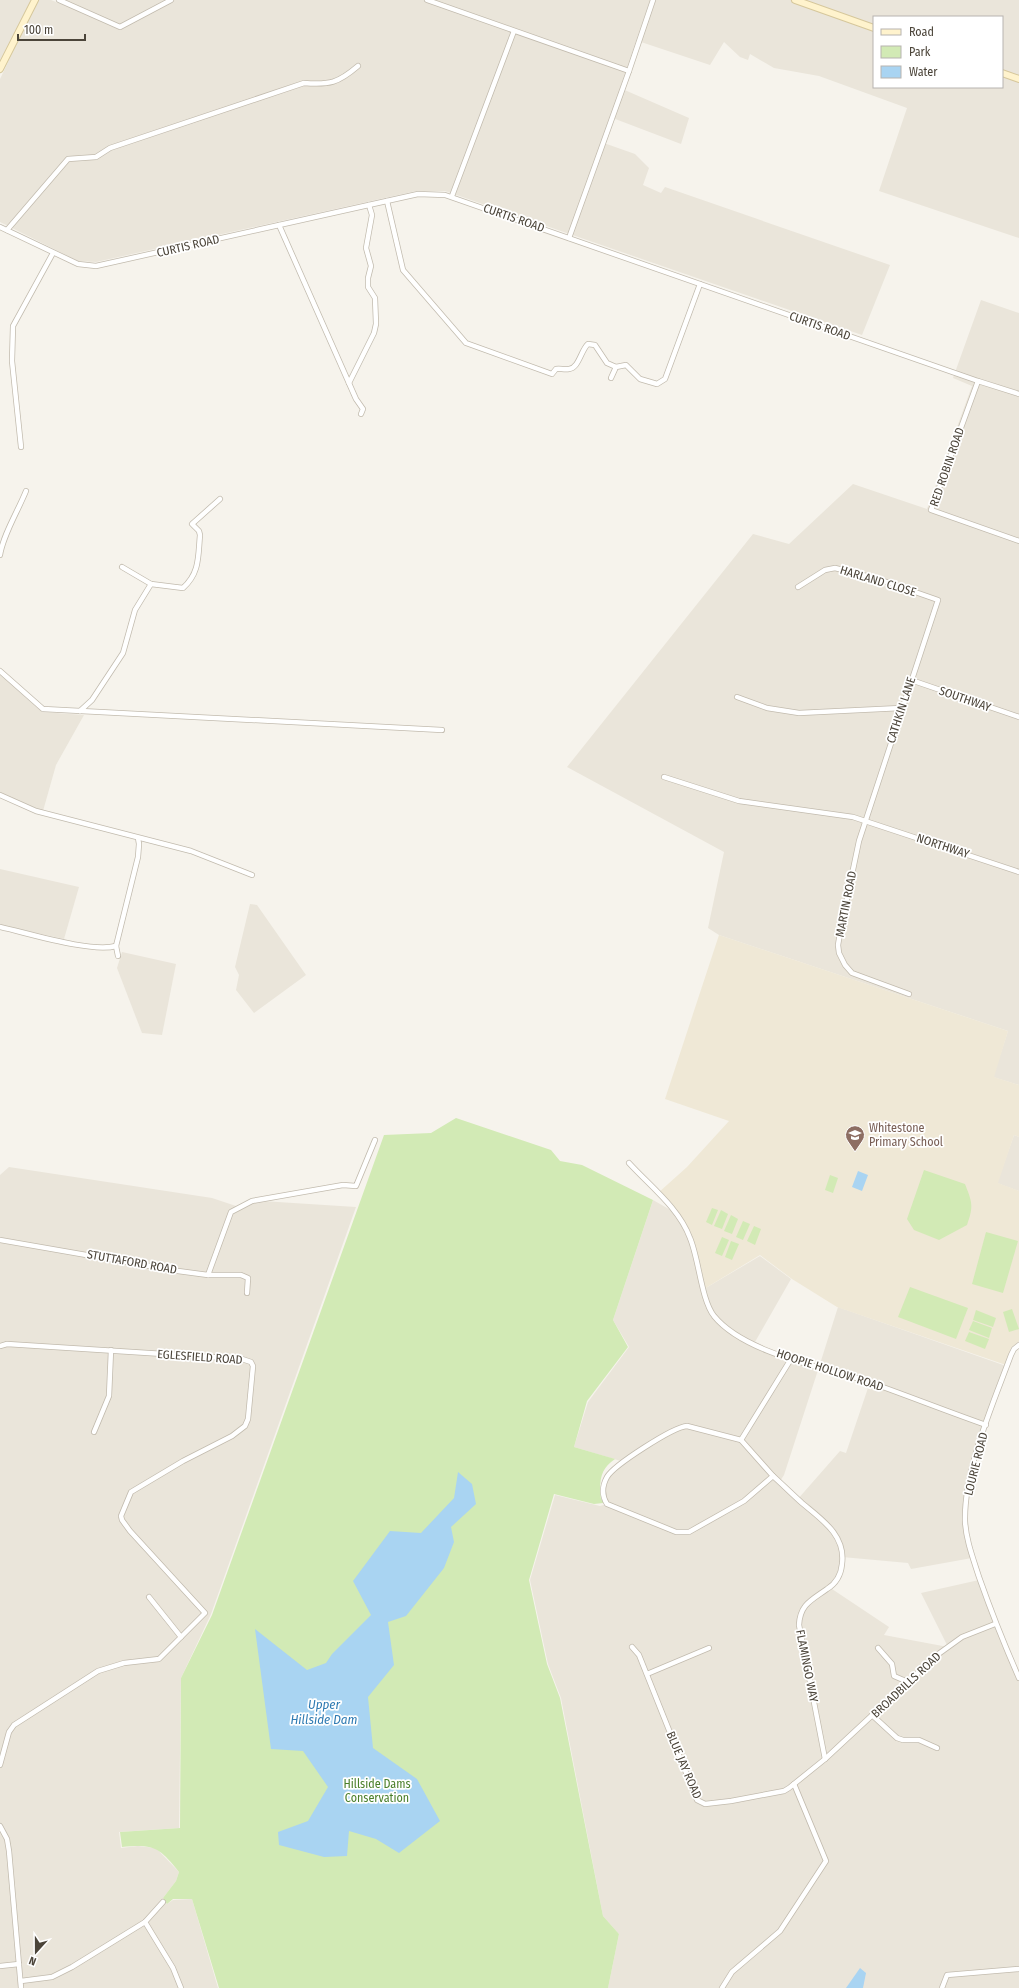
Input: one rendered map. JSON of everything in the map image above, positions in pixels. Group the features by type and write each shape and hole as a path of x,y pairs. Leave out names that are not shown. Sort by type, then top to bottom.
{"street":[{"path":"0,68 35,0"},
{"path":"59,0 120,27 171,0"},
{"path":"427,0 629,71"},
{"path":"569,238 653,0"},
{"path":"795,0 873,28"},
{"path":"452,196 514,31"},
{"path":"7,230 68,159 96,157 110,148 304,83 320,84 339,81 358,66"},
{"path":"1003,73 1019,79"},
{"name":"CURTIS ROAD","path":"0,227 78,264 96,266 418,194 452,196 700,284 1019,394"},
{"path":"387,201 403,270 466,343 552,374 556,369 569,369 574,367 584,347 588,344 595,345 607,364 616,367 626,365 640,379 656,384 662,382 665,379 700,284"},
{"path":"349,383 374,333 376,324 375,298 368,287 368,278 371,266 366,248 372,215 369,205"},
{"path":"279,225 356,399 363,409 361,414"},
{"path":"21,447 12,361 12,326 53,253"},
{"path":"611,378 616,367"},
{"name":"RED ROBIN ROAD","path":"978,381 930,510 1019,541"},
{"path":"0,555 2,544 17,514 26,491"},
{"path":"122,567 151,584 183,588 192,580 197,568 200,535 199,531 192,524 220,499"},
{"name":"HARLAND CLOSE","path":"798,587 825,570 835,568 878,579 938,600"},
{"path":"80,711 92,700 124,653 135,610 151,584"},
{"name":"CATHKIN LANE","path":"866,821 901,708 938,600"},
{"path":"0,671 43,709 442,730"},
{"name":"SOUTHWAY","path":"911,680 1019,717"},
{"path":"737,697 767,708 799,713 901,708"},
{"name":"NORTHWAY","path":"664,777 739,801 844,816 866,821 1019,872"},
{"path":"0,802 1,795 36,811 191,851 252,875"},
{"name":"MARTIN ROAD","path":"866,821 850,881 838,945 839,952 845,965 852,972 909,994"},
{"path":"118,956 116,946 138,857 138,838"},
{"path":"0,927 89,947 107,948 116,946"},
{"path":"208,1274 231,1212 252,1202 343,1185 356,1186 375,1140"},
{"name":"HOOPIE HOLLOW ROAD","path":"629,1163 675,1212 684,1226 694,1249 706,1295 715,1317 732,1332 744,1339 791,1359 865,1381 986,1425"},
{"name":"STUTTAFORD ROAD","path":"0,1240 208,1274 241,1275 248,1278 246,1293"},
{"name":"EGLESFIELD ROAD","path":"0,1346 7,1344 111,1350 242,1359 251,1362 253,1366 248,1420 245,1426 232,1436 183,1461 131,1492 127,1498 121,1516 122,1520 205,1612 181,1637"},
{"name":"LOURIE ROAD","path":"1019,1345 1010,1355 986,1425 969,1481 965,1521 969,1546 995,1624 1019,1678"},
{"path":"94,1432 108,1396 111,1350"},
{"path":"773,1476 744,1501 689,1532 676,1532 607,1504 604,1499 603,1488 607,1477 612,1471 646,1446 679,1428 687,1426 698,1427 741,1440 791,1359"},
{"name":"FLAMINGO WAY","path":"741,1440 773,1476 829,1525 840,1545 843,1557 841,1572 837,1580 833,1585 804,1607 799,1618 799,1625 825,1759"},
{"path":"0,1765 9,1732 14,1725 98,1671 124,1663 159,1659 181,1637 149,1597"},
{"name":"BROADBILLS ROAD","path":"825,1759 952,1643 982,1627 995,1624"},
{"name":"BLUE JAY ROAD","path":"632,1647 639,1655 699,1802 705,1804 784,1791 825,1759"},
{"path":"647,1674 709,1648"},
{"path":"878,1648 892,1664 894,1676 908,1682"},
{"path":"872,1715 897,1738 903,1740 919,1740 937,1748"},
{"path":"722,1988 732,1972 780,1931 826,1861 794,1784"},
{"path":"0,1826 7,1839 10,1851 21,1988"},
{"path":"21,1982 52,1977 60,1973 145,1922 163,1902"},
{"path":"145,1922 174,1968 181,1988"},
{"path":"0,1966 19,1964"},
{"path":"942,1988 947,1975 1019,1968"}],"shaded area":[{"path":"0,0 31,0 0,62"},
{"path":"38,0 51,0 61,4 63,0 650,0 620,88 689,118 681,144 610,117 601,142 635,154 649,168 643,185 661,193 665,187 890,265 862,335 445,191 416,191 96,262 78,261 0,222 0,79"},
{"path":"655,0 1019,0 1019,238 879,191 907,108 819,76 774,68 750,54 748,60 740,57 724,42 710,65 641,42"},
{"path":"981,300 1019,313 1019,1085 993,1077 1008,1031 719,935 708,928 724,852 567,767 753,534 789,544 853,484 927,509 972,386 953,378"},
{"path":"0,675 42,712 84,715 56,765 43,811 0,793"},
{"path":"0,869 79,887 64,939 0,925"},
{"path":"250,904 257,905 306,975 254,1013 236,990 239,975 235,967"},
{"name":"Whitestone Primary School","path":"719,935 1008,1031 994,1077 1019,1085 1019,1137 1014,1135 998,1183 1019,1191 1019,1341 1011,1348 1006,1365 837,1307 792,1279 760,1255 704,1289 685,1225 658,1193 687,1167 729,1121 665,1099"},
{"path":"122,952 176,964 162,1035 142,1033 117,968"},
{"path":"1014,1135 1019,1137 1019,1191 997,1183"},
{"path":"9,1167 212,1198 242,1208 252,1203 262,1201 356,1207 211,1614 181,1678 179,1828 119,1832 121,1848 138,1846 156,1848 179,1872 176,1881 163,1898 167,1904 173,1900 192,1899 218,1988 0,1988 0,1175"},
{"path":"653,1200 674,1212 690,1237 704,1289 760,1256 791,1279 755,1342 791,1358 819,1367 838,1307 1006,1366 984,1427 965,1508 972,1558 911,1569 908,1563 842,1557 840,1572 829,1587 889,1627 884,1635 948,1647 921,1593 979,1580 1019,1680 1019,1988 608,1988 619,1934 603,1916 561,1698 548,1664 530,1580 555,1495 600,1506 607,1504 603,1488 607,1477 624,1462 574,1447 588,1402 629,1347 613,1320","holes":["819,1367 870,1382 846,1453 840,1451 797,1500 778,1484 784,1475"]}],"green space":[{"name":"Hillside Dams Conservation","path":"456,1118 551,1150 560,1161 582,1165 653,1200 613,1320 628,1347 587,1401 574,1447 615,1459 603,1471 600,1487 601,1499 604,1501 603,1503 594,1504 554,1494 529,1580 547,1664 560,1698 603,1916 619,1934 608,1988 219,1988 192,1899 173,1899 167,1904 163,1898 176,1881 179,1872 161,1852 155,1849 142,1846 122,1847 120,1832 180,1828 181,1678 212,1615 384,1135 431,1133"},
{"path":"924,1170 965,1184 971,1200 971,1213 967,1225 939,1240 914,1230 907,1219"},
{"path":"830,1175 838,1178 833,1193 825,1190"},
{"path":"712,1208 718,1210 712,1225 706,1222"},
{"path":"721,1210 728,1214 722,1229 714,1226"},
{"path":"731,1215 738,1219 732,1234 724,1231"},
{"path":"743,1221 750,1224 743,1240 736,1237"},
{"path":"754,1226 761,1229 755,1245 747,1241"},
{"path":"986,1232 1018,1241 1003,1293 972,1284"},
{"path":"722,1237 729,1240 722,1256 715,1253"},
{"path":"731,1241 739,1244 732,1260 725,1257"},
{"path":"910,1287 968,1308 956,1339 898,1317"},
{"path":"1012,1309 1019,1329 1009,1332 1003,1312"},
{"path":"976,1310 996,1318 993,1327 973,1320"},
{"path":"973,1321 992,1328 989,1338 969,1330"},
{"path":"969,1332 989,1339 985,1349 965,1341"}],"water":[{"path":"858,1171 868,1175 862,1191 852,1187"},
{"name":"Upper Hillside Dam","path":"458,1472 472,1484 476,1504 451,1527 454,1542 444,1568 406,1616 388,1622 394,1665 368,1697 373,1748 417,1779 440,1821 399,1853 376,1839 349,1831 347,1856 324,1857 279,1845 278,1832 308,1821 328,1787 303,1751 271,1749 255,1629 307,1670 326,1663 332,1654 371,1615 353,1581 390,1531 421,1533 454,1498"},
{"path":"860,1968 866,1973 863,1988 846,1988"}],"place":[{"name":"Whitestone Primary School","path":"855,1152"}]}
